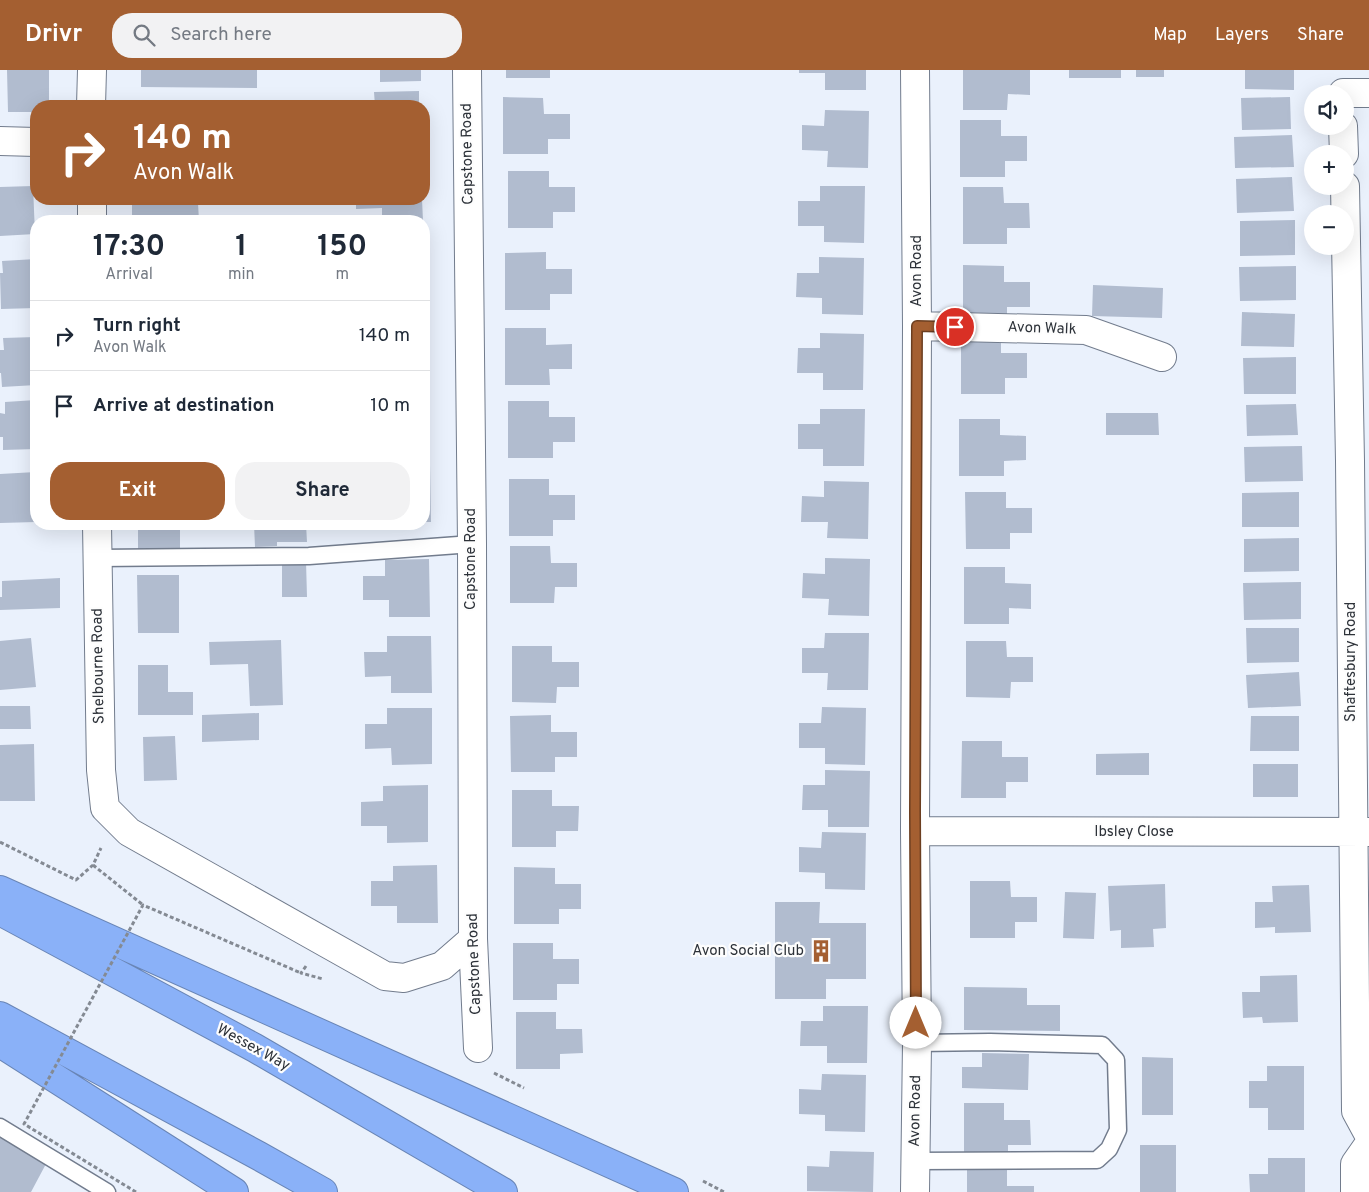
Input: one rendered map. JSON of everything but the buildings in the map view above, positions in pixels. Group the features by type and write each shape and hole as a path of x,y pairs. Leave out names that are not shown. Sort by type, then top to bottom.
{"highway":[{"path":"0,890 674,1192"},
{"name":"Wessex Way","path":"0,911 255,1048 503,1192"},
{"path":"0,1016 322,1192"},
{"path":"0,1043 234,1192"}],"street":[{"path":"91,100 92,70"},
{"name":"Capstone Road","path":"467,70 472,544 473,939 478,1048"},
{"name":"Avon Road","path":"915,70 917,326 915,831 917,1042 915,1192"},
{"path":"1343,70 1343,85"},
{"path":"1354,94 1369,93"},
{"path":"0,141 30,142"},
{"name":"Shaftesbury Road","path":"1345,195 1359,461 1361,832 1356,1111 1369,1135"},
{"name":"Avon Walk","path":"917,326 1086,330 1162,357"},
{"name":"Shelbourne Road","path":"97,530 101,770 105,808 130,832 385,976 404,978 442,966 473,939"},
{"name":"Ibsley Close","path":"915,831 1361,832"},
{"path":"1355,1192 1355,1164 1369,1144"}],"lane":[{"path":"98,558 308,556 472,544"},
{"path":"916,1162 1098,1160 1109,1149 1118,1130 1116,1060 1102,1045 917,1042"},
{"path":"0,1127 107,1192"}],"path":[{"path":"0,842 76,880 93,865 143,905 301,973 329,980"},
{"path":"136,1192 24,1124 143,905"},
{"path":"478,1048 490,1071 532,1092"},
{"path":"700,1179 724,1192"}],"place":[{"name":"Avon Social Club","path":"821,951"}],"route":[{"path":"916,1023 917,326 955,327"}]}
